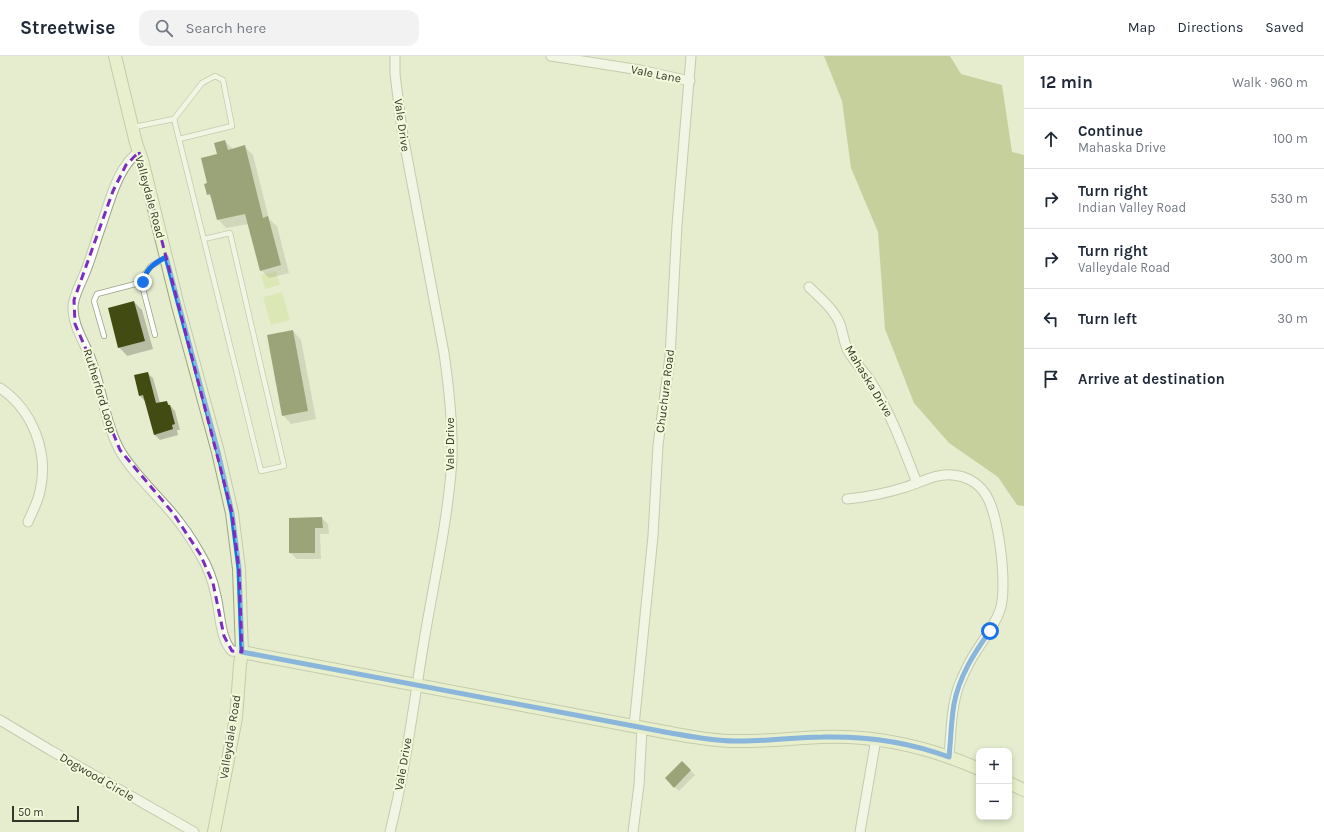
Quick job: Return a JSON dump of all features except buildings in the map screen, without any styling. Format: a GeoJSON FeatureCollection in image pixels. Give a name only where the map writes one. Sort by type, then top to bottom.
{"type":"FeatureCollection","features":[{"type":"Feature","properties":{"kind":"main road","name":"Valleydale Road"},"geometry":{"type":"LineString","coordinates":[[115,56],[132,127],[218,452],[232,513],[239,569],[242,652],[236,718],[214,832]]}},
{"type":"Feature","properties":{"kind":"main road"},"geometry":{"type":"LineString","coordinates":[[242,652],[417,686],[721,741],[765,741],[852,736],[918,747],[976,768]]}},
{"type":"Feature","properties":{"kind":"main road"},"geometry":{"type":"LineString","coordinates":[[1011,784],[1024,790]]}},
{"type":"Feature","properties":{"kind":"street","name":"Vale Drive"},"geometry":{"type":"LineString","coordinates":[[390,832],[404,765],[446,517],[452,457],[449,388],[444,353],[402,130],[395,74],[395,56]]}},
{"type":"Feature","properties":{"kind":"street","name":"Vale Lane"},"geometry":{"type":"LineString","coordinates":[[551,56],[640,70],[690,81]]}},
{"type":"Feature","properties":{"kind":"street","name":"Chuchura Road"},"geometry":{"type":"LineString","coordinates":[[633,832],[639,785],[638,727],[653,536],[658,445],[670,357],[677,225],[691,56]]}},
{"type":"Feature","properties":{"kind":"street","name":"Rutherford Loop"},"geometry":{"type":"LineString","coordinates":[[139,152],[135,154],[126,165],[113,191],[85,274],[74,300],[73,310],[75,324],[92,363],[107,418],[120,450],[141,478],[173,514],[200,554],[213,583],[227,645],[232,651],[242,652]]}},
{"type":"Feature","properties":{"kind":"street","name":"Mahaska Drive"},"geometry":{"type":"LineString","coordinates":[[809,287],[834,314],[840,324],[847,349],[875,387],[894,425],[917,483]]}},
{"type":"Feature","properties":{"kind":"street"},"geometry":{"type":"LineString","coordinates":[[0,388],[18,405],[26,416],[33,427],[41,450],[43,464],[40,492],[28,522]]}},
{"type":"Feature","properties":{"kind":"street"},"geometry":{"type":"LineString","coordinates":[[847,499],[866,497],[943,475],[953,475],[965,478],[980,488],[990,501],[1000,554],[1003,589],[1000,610],[990,631],[968,665],[959,685],[954,704],[949,757]]}},
{"type":"Feature","properties":{"kind":"street","name":"Dogwood Circle"},"geometry":{"type":"LineString","coordinates":[[0,720],[194,832]]}},
{"type":"Feature","properties":{"kind":"street"},"geometry":{"type":"LineString","coordinates":[[860,832],[876,739]]}},
{"type":"Feature","properties":{"kind":"lane"},"geometry":{"type":"LineString","coordinates":[[132,127],[174,119],[202,83],[215,76],[223,80],[232,126],[179,139]]}},
{"type":"Feature","properties":{"kind":"lane"},"geometry":{"type":"LineString","coordinates":[[174,119],[261,471],[284,466],[230,233],[204,239]]}},
{"type":"Feature","properties":{"kind":"lane"},"geometry":{"type":"LineString","coordinates":[[155,335],[142,286],[144,274],[151,266],[166,257]]}},
{"type":"Feature","properties":{"kind":"lane"},"geometry":{"type":"LineString","coordinates":[[104,336],[94,301],[97,294],[143,282]]}},
{"type":"Feature","properties":{"kind":"highlighted area"},"geometry":{"type":"Polygon","coordinates":[[[139,152],[232,513],[239,569],[242,652],[232,651],[224,636],[213,583],[200,554],[173,513],[120,450],[107,418],[92,363],[75,324],[74,300],[113,191],[126,165],[139,152]]]}},
{"type":"Feature","properties":{"kind":"shaded area"},"geometry":{"type":"Polygon","coordinates":[[[824,56],[950,56],[961,74],[1002,85],[1012,152],[1024,155],[1024,506],[1017,505],[998,477],[949,443],[914,403],[885,329],[878,232],[851,168],[842,101],[824,56]]]}},
{"type":"Feature","properties":{"kind":"shaded area"},"geometry":{"type":"Polygon","coordinates":[[[276,271],[280,285],[265,289],[261,275],[276,271]]]}},
{"type":"Feature","properties":{"kind":"shaded area"},"geometry":{"type":"Polygon","coordinates":[[[282,292],[290,320],[271,325],[263,297],[282,292]]]}},
{"type":"Feature","properties":{"kind":"route"},"geometry":{"type":"LineString","coordinates":[[143,282],[144,274],[151,266],[166,257],[218,452],[232,513],[239,569],[242,652],[533,708],[721,741],[765,741],[852,736],[901,743],[937,752],[949,757],[954,704],[959,685],[976,651],[990,631]]}}]}
